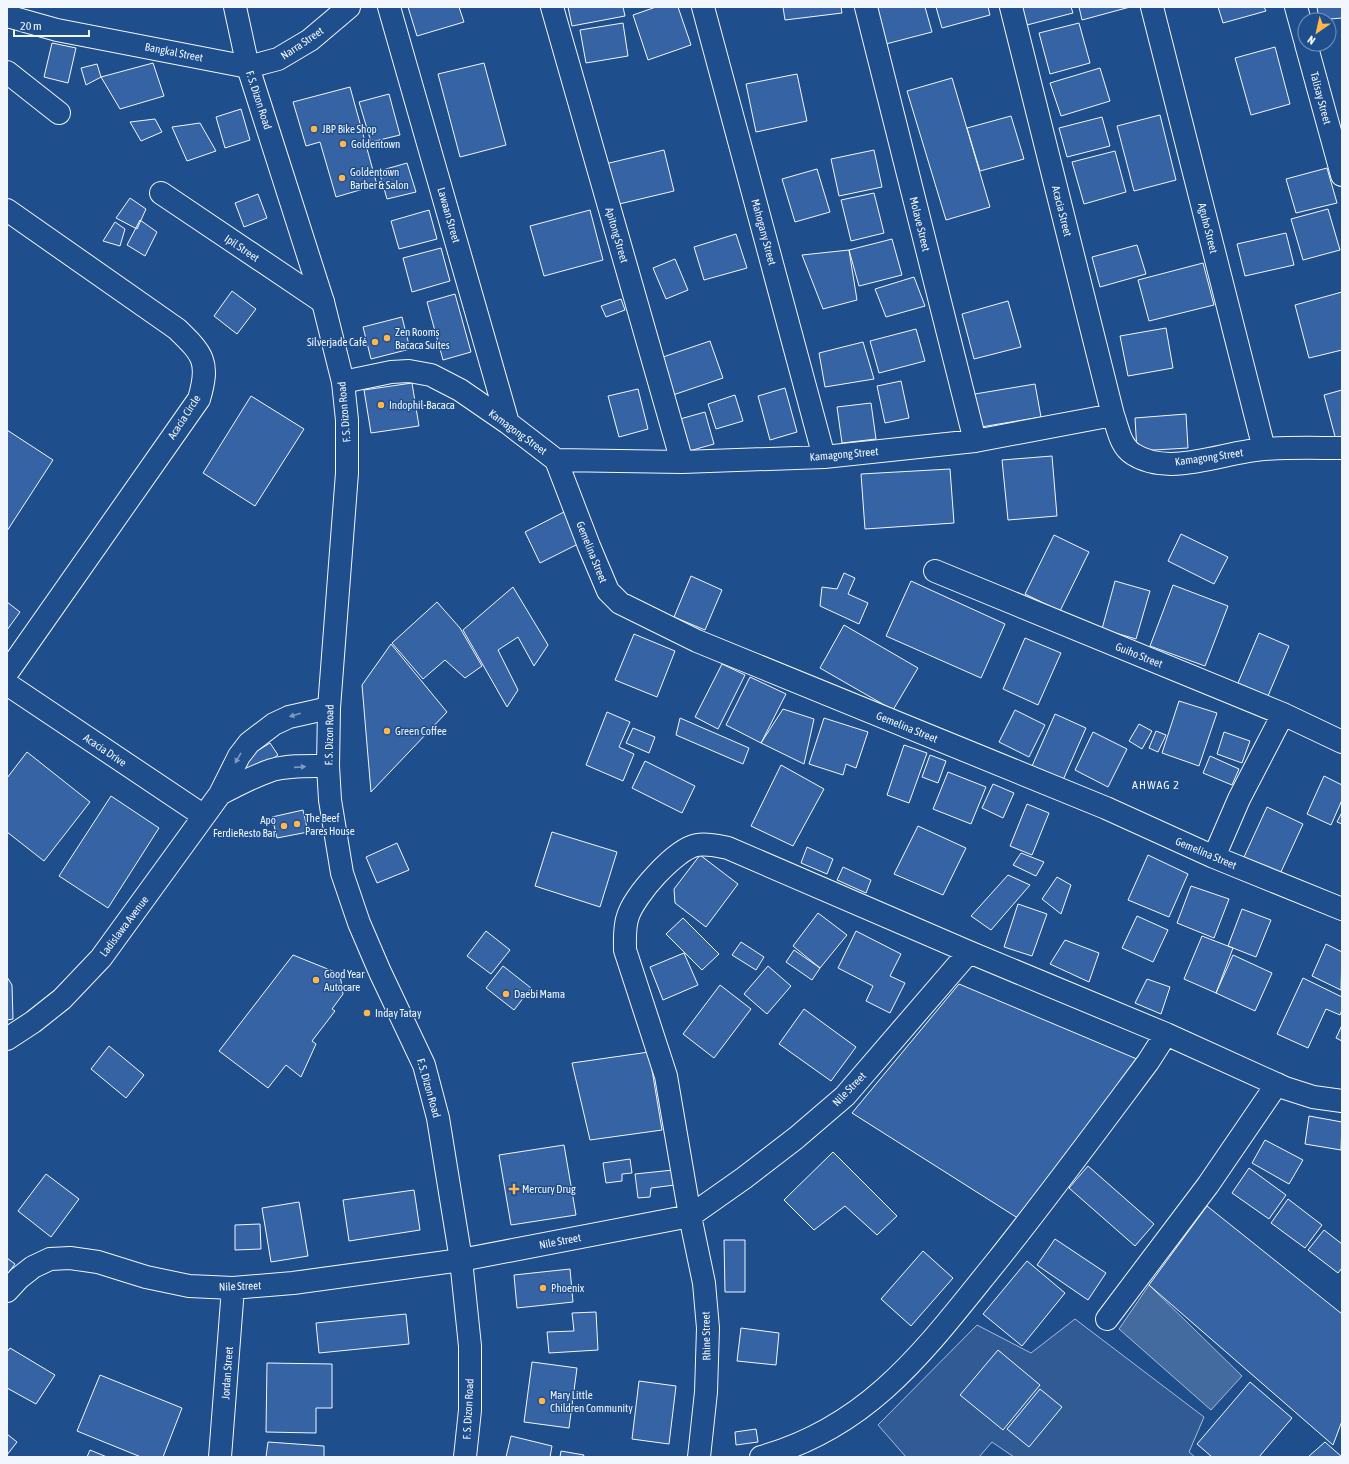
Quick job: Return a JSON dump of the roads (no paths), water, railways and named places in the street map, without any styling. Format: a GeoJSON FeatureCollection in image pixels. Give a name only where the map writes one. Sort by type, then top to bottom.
{"type":"FeatureCollection","features":[{"type":"Feature","properties":{"kind":"street","name":"F. S. Dizon Road"},"geometry":{"type":"LineString","coordinates":[[235,7],[248,67],[323,302],[343,382],[347,420],[348,474],[329,708],[328,766],[333,822],[342,873],[359,923],[380,972],[424,1065],[438,1118],[461,1260],[470,1346],[470,1410],[465,1457]]}},
{"type":"Feature","properties":{"kind":"street","name":"Narra Street"},"geometry":{"type":"LineString","coordinates":[[248,67],[278,60],[310,40],[349,7]]}},
{"type":"Feature","properties":{"kind":"street","name":"Lawaan Street"},"geometry":{"type":"LineString","coordinates":[[389,7],[508,423]]}},
{"type":"Feature","properties":{"kind":"street","name":"Apitong Street"},"geometry":{"type":"LineString","coordinates":[[552,7],[682,462]]}},
{"type":"Feature","properties":{"kind":"street","name":"Mahogany Street"},"geometry":{"type":"LineString","coordinates":[[704,7],[824,458]]}},
{"type":"Feature","properties":{"kind":"street","name":"Molave Street"},"geometry":{"type":"LineString","coordinates":[[866,7],[974,441]]}},
{"type":"Feature","properties":{"kind":"street","name":"Acacia Street"},"geometry":{"type":"LineString","coordinates":[[1011,7],[1113,415]]}},
{"type":"Feature","properties":{"kind":"street","name":"Aguho Street"},"geometry":{"type":"LineString","coordinates":[[1152,7],[1264,449]]}},
{"type":"Feature","properties":{"kind":"street","name":"Bangkal Street"},"geometry":{"type":"LineString","coordinates":[[7,16],[57,30],[248,67]]}},
{"type":"Feature","properties":{"kind":"street","name":"Talisay Street"},"geometry":{"type":"LineString","coordinates":[[1308,52],[1342,175]]}},
{"type":"Feature","properties":{"kind":"street"},"geometry":{"type":"LineString","coordinates":[[7,72],[59,113]]}},
{"type":"Feature","properties":{"kind":"street","name":"Ipil Street"},"geometry":{"type":"LineString","coordinates":[[161,193],[323,302]]}},
{"type":"Feature","properties":{"kind":"street","name":"Acacia Circle"},"geometry":{"type":"LineString","coordinates":[[7,210],[177,329],[191,343],[202,359],[205,379],[199,399],[7,673]]}},
{"type":"Feature","properties":{"kind":"street","name":"Kamagong Street"},"geometry":{"type":"LineString","coordinates":[[343,382],[391,372],[409,371],[431,375],[460,390],[508,423],[556,460],[682,462],[824,458],[974,441],[1113,415],[1123,445],[1132,454],[1144,460],[1179,463],[1264,449],[1342,448]]}},
{"type":"Feature","properties":{"kind":"street","name":"Gemelina Street"},"geometry":{"type":"LineString","coordinates":[[556,460],[608,591],[620,603],[697,641],[1106,808],[1214,857],[1342,909]]}},
{"type":"Feature","properties":{"kind":"street","name":"Guiho Street"},"geometry":{"type":"LineString","coordinates":[[935,571],[1283,714],[1342,742]]}},
{"type":"Feature","properties":{"kind":"street","name":"Acacia Drive"},"geometry":{"type":"LineString","coordinates":[[7,684],[204,816]]}},
{"type":"Feature","properties":{"kind":"street","name":"Ladislawa Avenue"},"geometry":{"type":"LineString","coordinates":[[7,1040],[62,1000],[101,958],[220,794],[239,756],[249,743],[274,724],[289,717],[329,708]]}},
{"type":"Feature","properties":{"kind":"street"},"geometry":{"type":"LineString","coordinates":[[1214,857],[1238,798],[1283,714]]}},
{"type":"Feature","properties":{"kind":"street","name":"Ladislawa Avenue"},"geometry":{"type":"LineString","coordinates":[[220,794],[247,780],[272,770],[300,766],[328,766]]}},
{"type":"Feature","properties":{"kind":"street","name":"Rhine Street"},"geometry":{"type":"LineString","coordinates":[[699,1457],[706,1392],[708,1328],[704,1283],[690,1216],[666,1076],[625,950],[624,932],[628,916],[660,870],[678,853],[696,845],[708,844],[728,848],[969,952],[1166,1034],[1277,1084],[1314,1097],[1342,1101]]}},
{"type":"Feature","properties":{"kind":"street","name":"Nile Street"},"geometry":{"type":"LineString","coordinates":[[7,1291],[19,1278],[33,1267],[50,1260],[70,1258],[98,1262],[146,1277],[189,1286],[233,1288],[293,1282],[461,1260],[690,1216],[750,1174],[796,1138],[845,1096],[969,952]]}},
{"type":"Feature","properties":{"kind":"street"},"geometry":{"type":"LineString","coordinates":[[761,1457],[782,1451],[827,1431],[864,1406],[901,1375],[937,1335],[1026,1224],[1148,1062],[1166,1034]]}},
{"type":"Feature","properties":{"kind":"street"},"geometry":{"type":"LineString","coordinates":[[1107,1319],[1208,1185],[1277,1084]]}},
{"type":"Feature","properties":{"kind":"street","name":"Jordan Street"},"geometry":{"type":"LineString","coordinates":[[220,1457],[233,1288]]}},
{"type":"Feature","properties":{"kind":"place","name":"JBP Bike Shop"},"geometry":{"type":"Point","coordinates":[314,129]}},
{"type":"Feature","properties":{"kind":"place","name":"Goldentown"},"geometry":{"type":"Point","coordinates":[343,144]}},
{"type":"Feature","properties":{"kind":"place","name":"Goldentown Barber & Salon"},"geometry":{"type":"Point","coordinates":[342,178]}},
{"type":"Feature","properties":{"kind":"place","name":"Zen Rooms Bacaca Suites"},"geometry":{"type":"Point","coordinates":[387,338]}},
{"type":"Feature","properties":{"kind":"place","name":"Silverjade Café"},"geometry":{"type":"Point","coordinates":[375,342]}},
{"type":"Feature","properties":{"kind":"place","name":"Indophil-Bacaca"},"geometry":{"type":"Point","coordinates":[381,405]}},
{"type":"Feature","properties":{"kind":"place","name":"Green Coffee"},"geometry":{"type":"Point","coordinates":[387,731]}},
{"type":"Feature","properties":{"kind":"place","name":"The Beef Pares House"},"geometry":{"type":"Point","coordinates":[297,824]}},
{"type":"Feature","properties":{"kind":"place","name":"Apo FerdieResto Bar"},"geometry":{"type":"Point","coordinates":[284,826]}},
{"type":"Feature","properties":{"kind":"place","name":"Good Year Autocare"},"geometry":{"type":"Point","coordinates":[316,980]}},
{"type":"Feature","properties":{"kind":"place","name":"Daebi Mama"},"geometry":{"type":"Point","coordinates":[506,994]}},
{"type":"Feature","properties":{"kind":"place","name":"Inday Tatay"},"geometry":{"type":"Point","coordinates":[367,1013]}},
{"type":"Feature","properties":{"kind":"place","name":"Mercury Drug"},"geometry":{"type":"Point","coordinates":[514,1189]}},
{"type":"Feature","properties":{"kind":"place","name":"Phoenix"},"geometry":{"type":"Point","coordinates":[543,1288]}},
{"type":"Feature","properties":{"kind":"place","name":"Mary Little Children Community"},"geometry":{"type":"Point","coordinates":[542,1401]}},
{"type":"Feature","properties":{"kind":"district","name":"AHWAG 2"},"geometry":{"type":"Point","coordinates":[1156,785]}}]}
